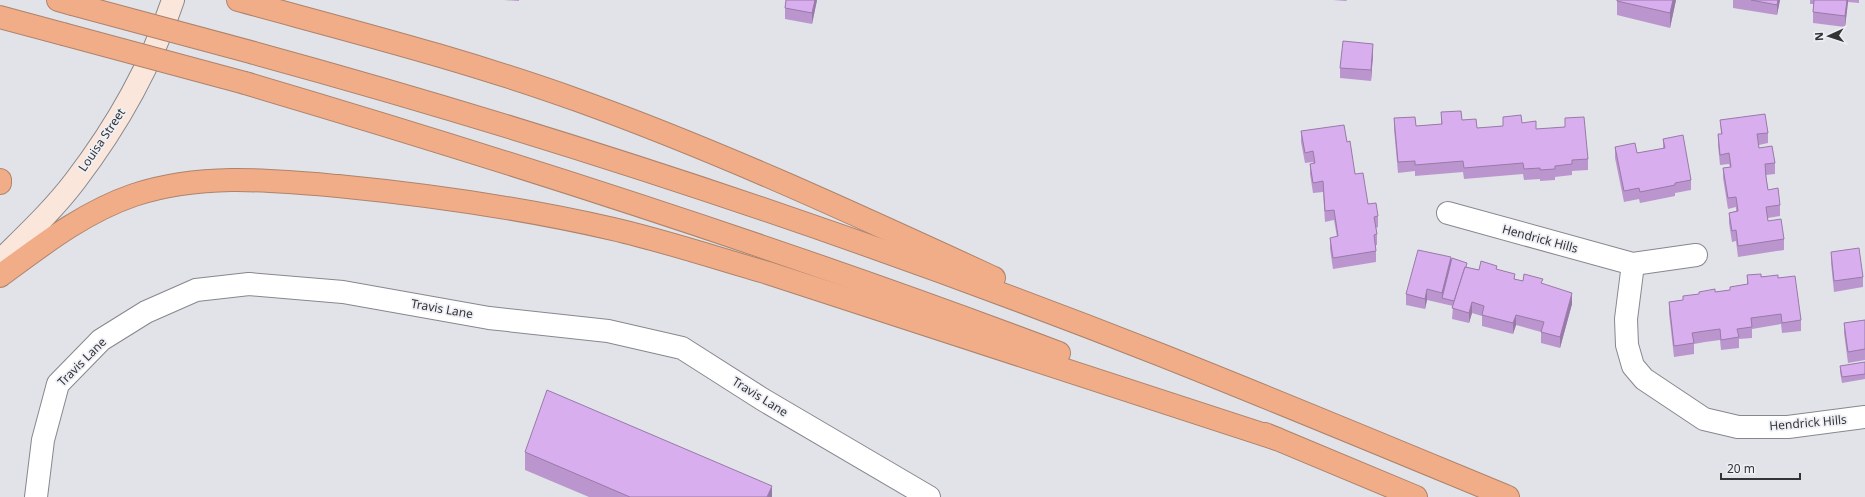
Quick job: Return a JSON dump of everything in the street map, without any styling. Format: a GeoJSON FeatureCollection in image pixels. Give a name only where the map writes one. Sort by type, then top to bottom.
{"type":"FeatureCollection","features":[{"type":"Feature","properties":{"kind":"highway"},"geometry":{"type":"LineString","coordinates":[[238,0],[505,76],[575,99],[642,124],[834,205],[1159,354]]}},
{"type":"Feature","properties":{"kind":"highway"},"geometry":{"type":"LineString","coordinates":[[65,2],[436,104],[624,163],[891,254],[1159,354],[1508,497]]}},
{"type":"Feature","properties":{"kind":"highway"},"geometry":{"type":"LineString","coordinates":[[0,17],[245,83],[426,136],[726,234],[971,320],[1148,387],[1416,497]]}},
{"type":"Feature","properties":{"kind":"highway"},"geometry":{"type":"LineString","coordinates":[[0,276],[69,227],[101,209],[135,195],[173,186],[212,180],[251,179],[383,190],[536,213],[614,229],[768,273],[1277,439]]}},
{"type":"Feature","properties":{"kind":"street","name":"Louisa Street"},"geometry":{"type":"LineString","coordinates":[[0,261],[74,182],[106,137],[138,85],[162,33],[173,0]]}},
{"type":"Feature","properties":{"kind":"street","name":"Hendrick Hills"},"geometry":{"type":"LineString","coordinates":[[1448,213],[1633,264],[1696,255]]}},
{"type":"Feature","properties":{"kind":"street","name":"Hendrick Hills"},"geometry":{"type":"LineString","coordinates":[[1633,264],[1626,319],[1627,345],[1633,366],[1644,379],[1704,419],[1738,427],[1788,427],[1865,417]]}},
{"type":"Feature","properties":{"kind":"street","name":"Travis Lane"},"geometry":{"type":"LineString","coordinates":[[36,497],[43,440],[58,384],[100,340],[146,312],[196,290],[249,284],[343,292],[489,318],[608,331],[682,348],[768,403],[929,497]]}},
{"type":"Feature","properties":{"kind":"building"},"geometry":{"type":"Polygon","coordinates":[[[786,0],[815,0],[812,13],[785,8],[786,0]]]}},
{"type":"Feature","properties":{"kind":"building"},"geometry":{"type":"Polygon","coordinates":[[[1617,0],[1673,0],[1670,13],[1617,0]]]}},
{"type":"Feature","properties":{"kind":"building"},"geometry":{"type":"Polygon","coordinates":[[[1751,0],[1778,0],[1777,5],[1751,0]]]}},
{"type":"Feature","properties":{"kind":"building"},"geometry":{"type":"Polygon","coordinates":[[[1814,0],[1847,0],[1845,16],[1813,12],[1814,0]]]}},
{"type":"Feature","properties":{"kind":"building"},"geometry":{"type":"Polygon","coordinates":[[[1343,41],[1373,44],[1371,70],[1340,68],[1343,41]]]}},
{"type":"Feature","properties":{"kind":"building"},"geometry":{"type":"Polygon","coordinates":[[[1461,111],[1462,120],[1476,119],[1477,128],[1503,126],[1503,117],[1521,115],[1522,123],[1536,121],[1536,129],[1565,127],[1565,118],[1584,117],[1588,159],[1572,160],[1572,164],[1555,166],[1555,169],[1540,170],[1540,168],[1524,169],[1523,163],[1464,168],[1463,161],[1415,165],[1415,161],[1398,162],[1394,118],[1415,117],[1416,126],[1442,124],[1441,112],[1461,111]]]}},
{"type":"Feature","properties":{"kind":"building"},"geometry":{"type":"Polygon","coordinates":[[[1765,114],[1768,133],[1757,134],[1759,148],[1772,146],[1775,163],[1765,164],[1766,177],[1768,190],[1778,188],[1780,205],[1766,207],[1768,221],[1781,219],[1784,239],[1738,246],[1736,230],[1732,231],[1729,213],[1738,211],[1736,197],[1728,198],[1723,168],[1731,167],[1729,153],[1720,155],[1718,134],[1722,134],[1720,120],[1765,114]]]}},
{"type":"Feature","properties":{"kind":"building"},"geometry":{"type":"Polygon","coordinates":[[[1344,125],[1347,142],[1350,141],[1355,174],[1363,173],[1368,204],[1376,203],[1378,216],[1374,217],[1377,234],[1374,235],[1376,251],[1333,258],[1330,238],[1338,236],[1334,210],[1325,211],[1323,181],[1313,183],[1310,164],[1315,163],[1313,151],[1305,153],[1301,131],[1344,125]]]}},
{"type":"Feature","properties":{"kind":"building"},"geometry":{"type":"Polygon","coordinates":[[[1683,135],[1691,180],[1675,183],[1675,185],[1640,192],[1639,188],[1624,191],[1615,147],[1635,143],[1637,153],[1665,148],[1663,139],[1683,135]]]}},
{"type":"Feature","properties":{"kind":"building"},"geometry":{"type":"Polygon","coordinates":[[[1859,248],[1863,277],[1834,281],[1831,252],[1859,248]]]}},
{"type":"Feature","properties":{"kind":"building"},"geometry":{"type":"Polygon","coordinates":[[[1418,250],[1451,257],[1442,293],[1427,289],[1425,299],[1406,294],[1418,250]]]}},
{"type":"Feature","properties":{"kind":"building"},"geometry":{"type":"Polygon","coordinates":[[[1452,258],[1467,263],[1454,301],[1442,298],[1452,258]]]}},
{"type":"Feature","properties":{"kind":"building"},"geometry":{"type":"Polygon","coordinates":[[[1481,261],[1497,266],[1496,269],[1515,274],[1514,279],[1523,281],[1524,274],[1543,279],[1541,283],[1572,293],[1560,337],[1541,332],[1544,322],[1516,315],[1513,323],[1482,315],[1484,306],[1472,302],[1469,313],[1452,308],[1465,267],[1479,270],[1481,261]]]}},
{"type":"Feature","properties":{"kind":"building"},"geometry":{"type":"Polygon","coordinates":[[[1761,274],[1761,277],[1778,275],[1778,278],[1795,276],[1801,320],[1782,323],[1781,314],[1751,318],[1752,327],[1737,329],[1739,337],[1721,340],[1720,329],[1705,331],[1692,333],[1694,343],[1674,346],[1669,302],[1683,300],[1683,296],[1699,294],[1699,292],[1715,289],[1715,292],[1730,290],[1730,287],[1748,284],[1747,275],[1761,274]]]}},
{"type":"Feature","properties":{"kind":"building"},"geometry":{"type":"Polygon","coordinates":[[[1865,320],[1865,349],[1848,352],[1844,323],[1865,320]]]}},
{"type":"Feature","properties":{"kind":"building"},"geometry":{"type":"Polygon","coordinates":[[[1865,362],[1865,374],[1842,377],[1840,366],[1865,362]]]}},
{"type":"Feature","properties":{"kind":"building"},"geometry":{"type":"Polygon","coordinates":[[[547,390],[772,486],[767,497],[630,497],[525,452],[547,390]]]}}]}
